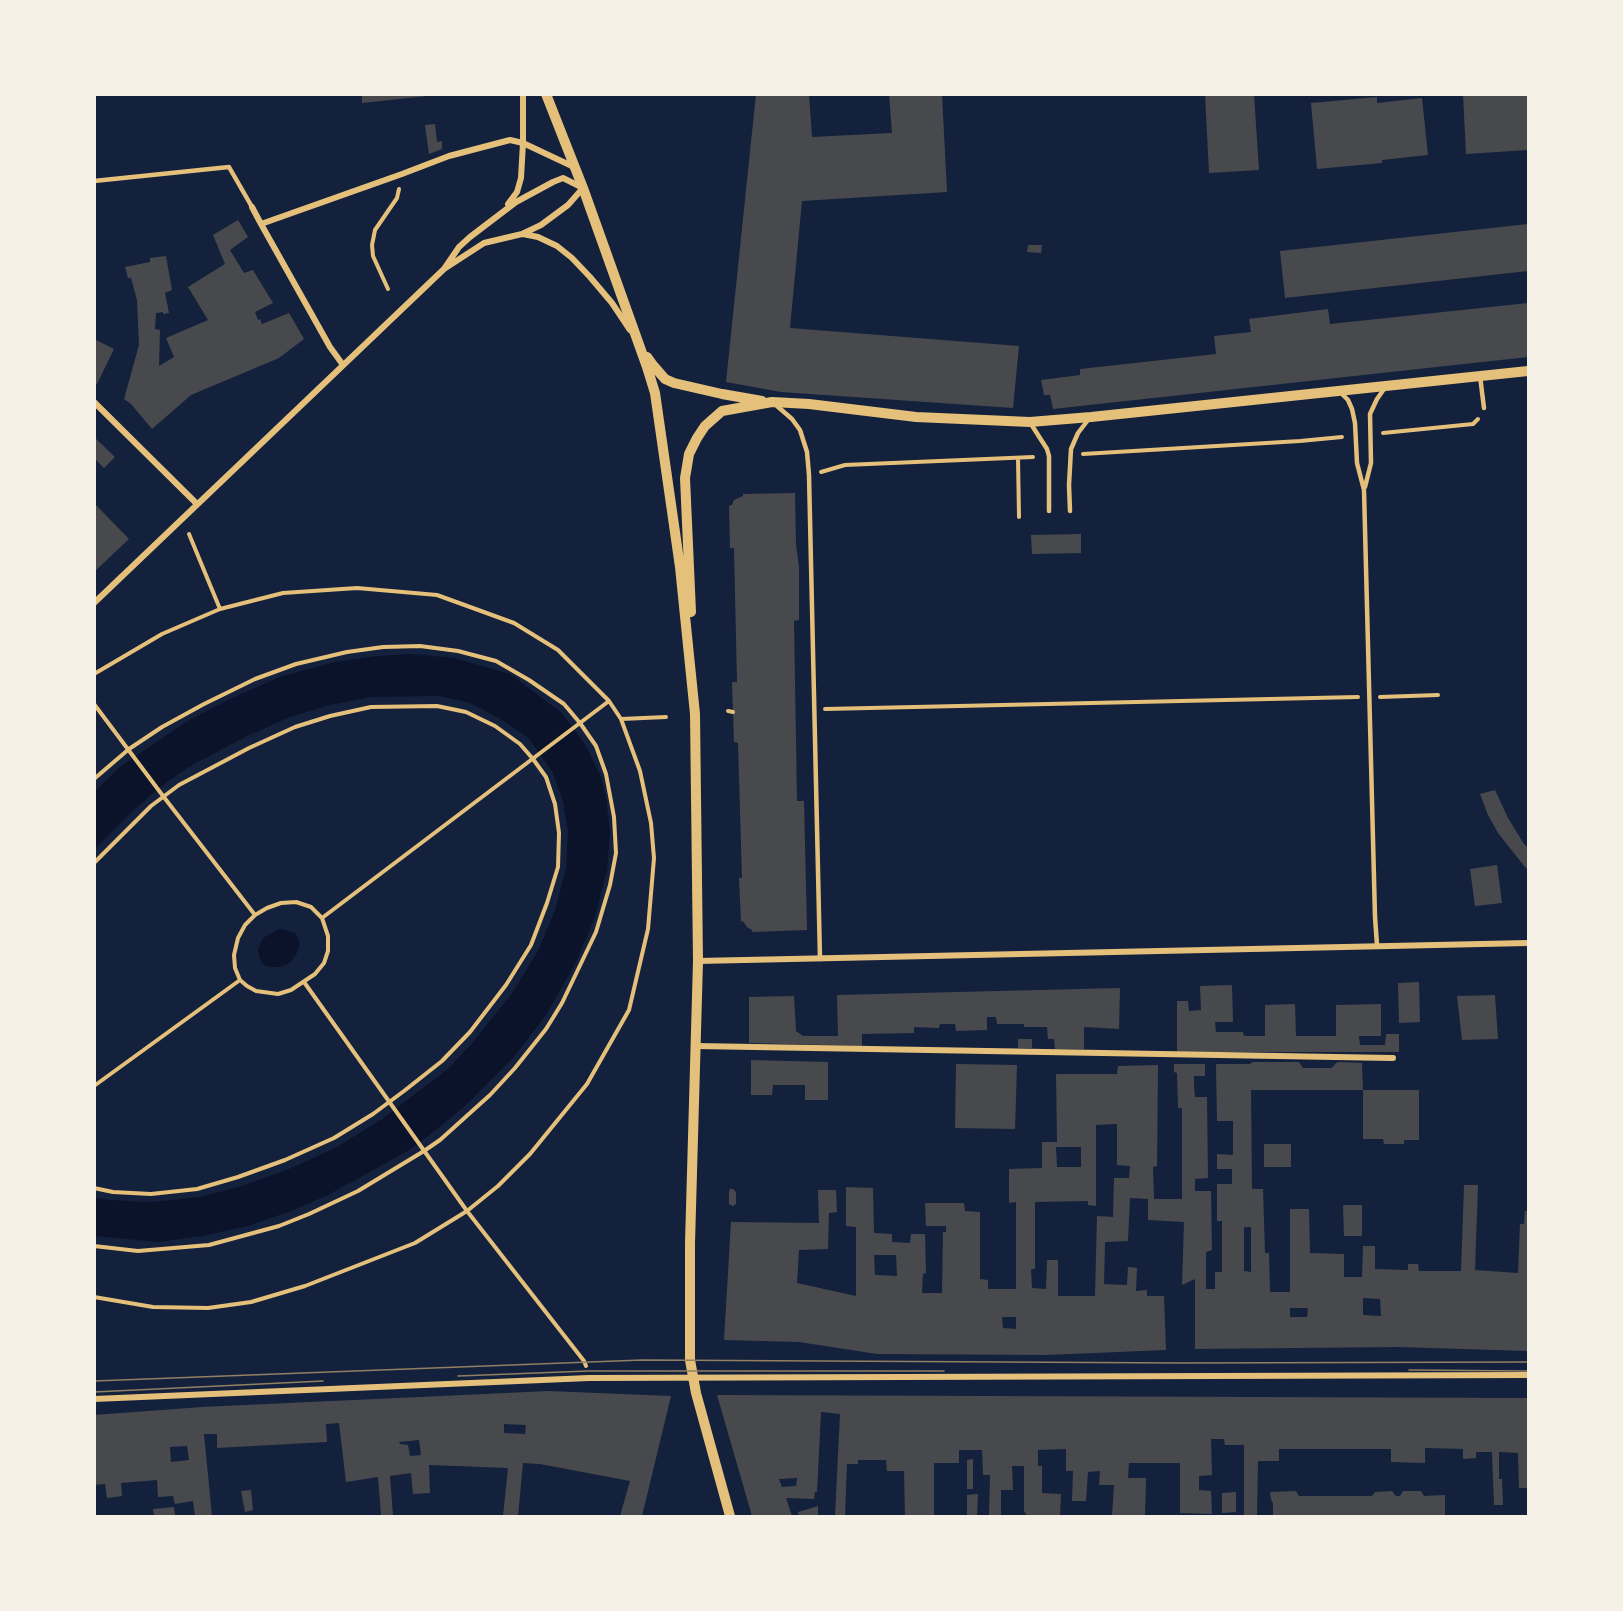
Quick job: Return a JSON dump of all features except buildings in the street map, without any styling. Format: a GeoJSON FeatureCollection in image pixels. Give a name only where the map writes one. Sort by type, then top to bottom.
{"type":"FeatureCollection","features":[{"type":"Feature","properties":{"kind":"street"},"geometry":{"type":"LineString","coordinates":[[499,214],[512,199],[519,185],[524,143],[523,94]]}},
{"type":"Feature","properties":{"kind":"street"},"geometry":{"type":"LineString","coordinates":[[546,94],[583,189],[655,393],[680,567],[695,714]]}},
{"type":"Feature","properties":{"kind":"street"},"geometry":{"type":"LineString","coordinates":[[261,224],[449,156],[510,140],[524,143],[574,167]]}},
{"type":"Feature","properties":{"kind":"street"},"geometry":{"type":"LineString","coordinates":[[444,269],[459,247],[523,197],[563,178],[583,189]]}},
{"type":"Feature","properties":{"kind":"street"},"geometry":{"type":"LineString","coordinates":[[94,603],[444,269],[484,243],[522,234],[541,225],[568,205],[583,189]]}},
{"type":"Feature","properties":{"kind":"street"},"geometry":{"type":"LineString","coordinates":[[252,207],[330,347],[343,365]]}},
{"type":"Feature","properties":{"kind":"street"},"geometry":{"type":"LineString","coordinates":[[522,234],[538,237],[557,246],[572,258],[612,303],[652,364],[665,379],[722,394],[772,402],[809,404],[916,417],[1030,422],[1528,371]]}},
{"type":"Feature","properties":{"kind":"street"},"geometry":{"type":"LineString","coordinates":[[94,402],[198,504]]}},
{"type":"Feature","properties":{"kind":"street"},"geometry":{"type":"LineString","coordinates":[[730,1516],[693,1379],[690,1360],[689,1299],[698,961],[695,714],[686,478],[689,454],[705,426],[722,411],[772,402]]}},
{"type":"Feature","properties":{"kind":"street"},"geometry":{"type":"LineString","coordinates":[[698,961],[1528,943]]}},
{"type":"Feature","properties":{"kind":"street"},"geometry":{"type":"LineString","coordinates":[[696,1046],[1393,1058]]}},
{"type":"Feature","properties":{"kind":"street"},"geometry":{"type":"LineString","coordinates":[[94,1399],[589,1378],[1528,1375]]}},
{"type":"Feature","properties":{"kind":"lane"},"geometry":{"type":"LineString","coordinates":[[94,181],[229,167],[252,207]]}},
{"type":"Feature","properties":{"kind":"lane"},"geometry":{"type":"LineString","coordinates":[[1480,376],[1484,408]]}},
{"type":"Feature","properties":{"kind":"lane"},"geometry":{"type":"LineString","coordinates":[[1364,490],[1371,464],[1370,414],[1385,387]]}},
{"type":"Feature","properties":{"kind":"lane"},"geometry":{"type":"LineString","coordinates":[[1339,391],[1348,400],[1352,409],[1357,463],[1364,490],[1377,945]]}},
{"type":"Feature","properties":{"kind":"lane"},"geometry":{"type":"LineString","coordinates":[[772,402],[783,410],[800,430],[807,452],[809,475],[820,959]]}},
{"type":"Feature","properties":{"kind":"lane"},"geometry":{"type":"LineString","coordinates":[[1070,511],[1071,449],[1078,433],[1091,417]]}},
{"type":"Feature","properties":{"kind":"lane"},"geometry":{"type":"LineString","coordinates":[[1030,422],[1047,448],[1049,456],[1049,511]]}},
{"type":"Feature","properties":{"kind":"path"},"geometry":{"type":"LineString","coordinates":[[387,289],[373,256],[372,245],[375,230],[397,198],[402,174]]}},
{"type":"Feature","properties":{"kind":"path"},"geometry":{"type":"LineString","coordinates":[[1377,434],[1473,424]]}},
{"type":"Feature","properties":{"kind":"path"},"geometry":{"type":"LineString","coordinates":[[1083,454],[1349,436]]}},
{"type":"Feature","properties":{"kind":"path"},"geometry":{"type":"LineString","coordinates":[[809,475],[845,465],[1033,457]]}},
{"type":"Feature","properties":{"kind":"path"},"geometry":{"type":"LineString","coordinates":[[1018,458],[1019,517]]}},
{"type":"Feature","properties":{"kind":"path"},"geometry":{"type":"LineString","coordinates":[[189,534],[220,609]]}},
{"type":"Feature","properties":{"kind":"path"},"geometry":{"type":"LineString","coordinates":[[94,674],[162,634],[220,609],[283,593],[357,588],[437,596],[514,624],[558,650],[609,701],[621,719],[640,771],[651,823],[654,858],[648,929],[629,1010],[586,1084],[530,1154],[498,1186],[467,1211],[415,1243],[305,1286],[251,1302],[208,1308],[153,1307],[94,1297]]}},
{"type":"Feature","properties":{"kind":"path"},"geometry":{"type":"LineString","coordinates":[[94,779],[129,749],[196,708],[255,679],[296,664],[347,652],[383,647],[420,646],[458,651],[496,661],[529,680],[564,704],[580,723],[596,746],[606,774],[614,817],[616,853],[610,885],[596,932],[562,1004],[546,1029],[515,1068],[490,1095],[440,1140],[358,1191],[279,1226],[209,1245],[138,1251],[94,1246]]}},
{"type":"Feature","properties":{"kind":"path"},"geometry":{"type":"LineString","coordinates":[[814,710],[1438,695]]}},
{"type":"Feature","properties":{"kind":"path"},"geometry":{"type":"LineString","coordinates":[[322,918],[609,701]]}},
{"type":"Feature","properties":{"kind":"path"},"geometry":{"type":"LineString","coordinates":[[94,704],[255,915]]}},
{"type":"Feature","properties":{"kind":"path"},"geometry":{"type":"LineString","coordinates":[[94,863],[163,796],[212,766],[295,727],[371,706],[437,706],[466,712],[495,726],[520,744],[546,777],[555,804],[560,833],[558,867],[548,903],[531,945],[506,985],[470,1032],[442,1061],[389,1102],[334,1138],[285,1160],[197,1189],[151,1194],[112,1192],[94,1188]]}},
{"type":"Feature","properties":{"kind":"path"},"geometry":{"type":"LineString","coordinates":[[621,719],[666,717]]}},
{"type":"Feature","properties":{"kind":"path"},"geometry":{"type":"LineString","coordinates":[[296,902],[311,907],[322,918],[328,936],[324,963],[315,974],[291,990],[278,994],[256,992],[240,980],[235,968],[234,955],[238,938],[245,925],[255,915],[280,903],[296,902]]}},
{"type":"Feature","properties":{"kind":"path"},"geometry":{"type":"LineString","coordinates":[[94,1086],[240,980]]}},
{"type":"Feature","properties":{"kind":"path"},"geometry":{"type":"LineString","coordinates":[[304,982],[467,1211],[584,1361],[589,1378]]}},
{"type":"Feature","properties":{"kind":"water"},"geometry":{"type":"Polygon","coordinates":[[[411,654],[454,658],[510,674],[562,713],[586,746],[601,777],[610,832],[607,871],[594,920],[575,964],[546,1015],[513,1058],[467,1104],[406,1152],[328,1195],[248,1226],[203,1236],[157,1242],[95,1236],[95,1198],[150,1202],[199,1197],[242,1186],[289,1169],[337,1147],[382,1119],[448,1069],[474,1041],[513,992],[539,949],[556,907],[566,868],[568,833],[563,801],[552,771],[528,738],[499,718],[470,703],[439,696],[371,697],[330,705],[290,717],[243,738],[187,768],[136,808],[95,849],[95,791],[121,766],[186,722],[279,677],[335,662],[411,654]]]}},
{"type":"Feature","properties":{"kind":"water"},"geometry":{"type":"Polygon","coordinates":[[[279,929],[296,934],[299,947],[290,963],[281,967],[269,967],[260,960],[258,949],[263,938],[279,929]]]}},
{"type":"Feature","properties":{"kind":"tram line"},"geometry":{"type":"LineString","coordinates":[[94,1381],[642,1360],[1528,1362]]}},
{"type":"Feature","properties":{"kind":"tram line"},"geometry":{"type":"LineString","coordinates":[[1409,1370],[1528,1371]]}},
{"type":"Feature","properties":{"kind":"tram line"},"geometry":{"type":"LineString","coordinates":[[458,1376],[588,1371],[944,1371]]}},
{"type":"Feature","properties":{"kind":"tram line"},"geometry":{"type":"LineString","coordinates":[[94,1392],[323,1381]]}}]}
